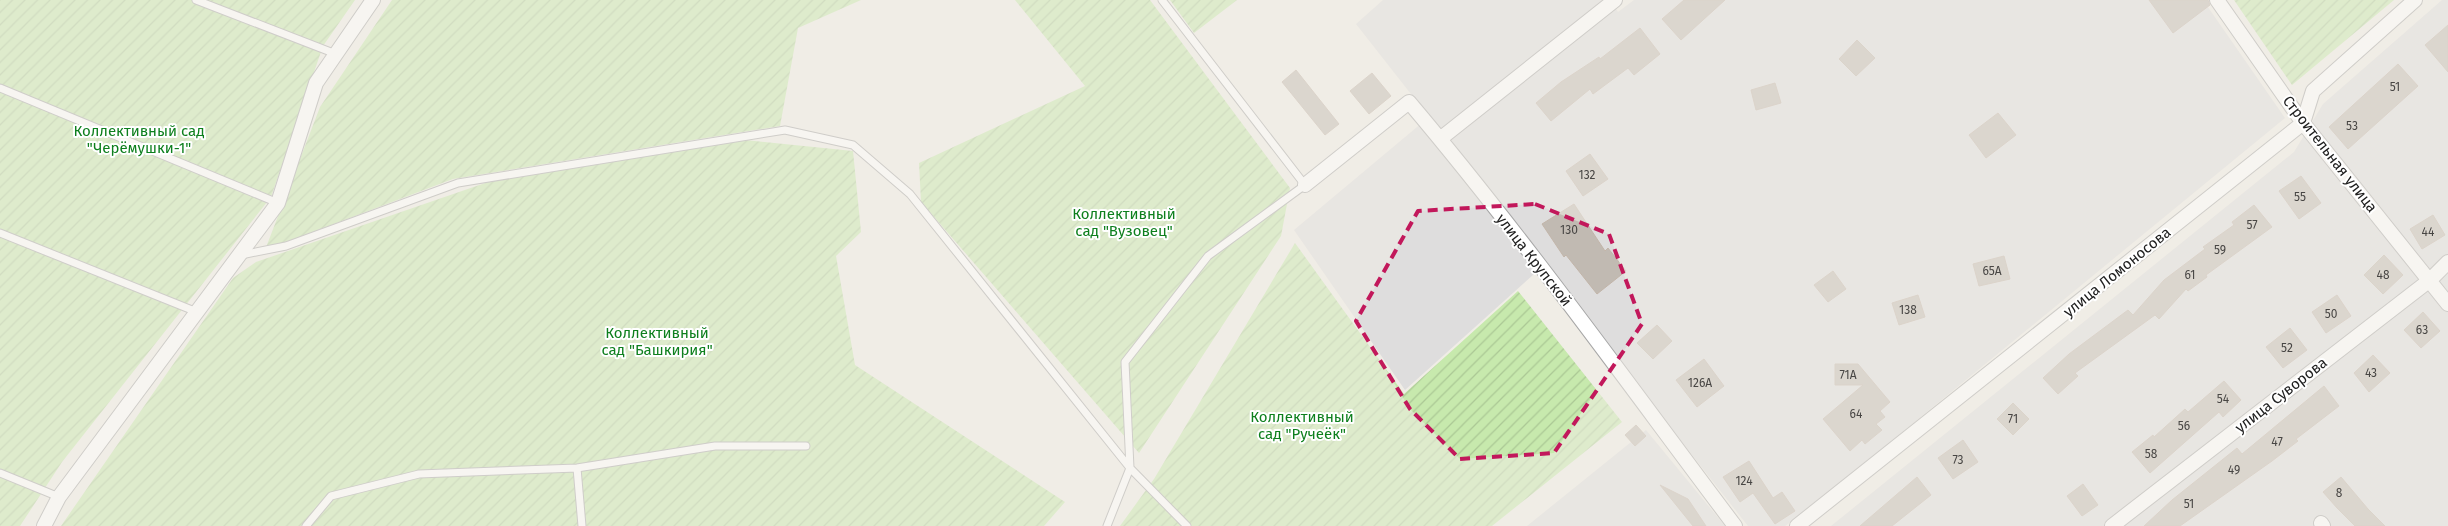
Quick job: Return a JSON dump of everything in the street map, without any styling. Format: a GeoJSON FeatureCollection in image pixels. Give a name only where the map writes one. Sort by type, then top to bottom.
{"type":"FeatureCollection","features":[{"type":"Feature","properties":{"kind":"street"},"geometry":{"type":"LineString","coordinates":[[44,526],[59,497],[278,203],[316,82],[373,0]]}},
{"type":"Feature","properties":{"kind":"street"},"geometry":{"type":"LineString","coordinates":[[1440,139],[1615,0]]}},
{"type":"Feature","properties":{"kind":"street","name":"Строительная улица"},"geometry":{"type":"LineString","coordinates":[[2217,0],[2303,123],[2448,304]]}},
{"type":"Feature","properties":{"kind":"street"},"geometry":{"type":"LineString","coordinates":[[2303,123],[2313,91],[2415,0]]}},
{"type":"Feature","properties":{"kind":"street","name":"улица Крупской"},"geometry":{"type":"LineString","coordinates":[[1305,185],[1409,102],[1440,139],[1736,526]]}},
{"type":"Feature","properties":{"kind":"street","name":"улица Ломоносова"},"geometry":{"type":"LineString","coordinates":[[1797,526],[2303,123]]}},
{"type":"Feature","properties":{"kind":"street","name":"улица Суворова"},"geometry":{"type":"LineString","coordinates":[[2112,526],[2430,280],[2448,262]]}},
{"type":"Feature","properties":{"kind":"lane"},"geometry":{"type":"LineString","coordinates":[[196,0],[336,54]]}},
{"type":"Feature","properties":{"kind":"lane"},"geometry":{"type":"LineString","coordinates":[[1108,526],[1130,468],[1126,362],[1208,256],[1305,185],[1162,0]]}},
{"type":"Feature","properties":{"kind":"lane"},"geometry":{"type":"LineString","coordinates":[[0,88],[278,203]]}},
{"type":"Feature","properties":{"kind":"lane"},"geometry":{"type":"LineString","coordinates":[[238,256],[286,246],[458,183],[785,130],[853,145],[910,194],[1130,468],[1187,526]]}},
{"type":"Feature","properties":{"kind":"lane"},"geometry":{"type":"LineString","coordinates":[[0,233],[197,312]]}},
{"type":"Feature","properties":{"kind":"lane"},"geometry":{"type":"LineString","coordinates":[[306,526],[331,496],[420,474],[577,468],[714,446],[806,446]]}},
{"type":"Feature","properties":{"kind":"lane"},"geometry":{"type":"LineString","coordinates":[[577,468],[582,526]]}},
{"type":"Feature","properties":{"kind":"lane"},"geometry":{"type":"LineString","coordinates":[[0,473],[59,497]]}},
{"type":"Feature","properties":{"kind":"highlighted area"},"geometry":{"type":"Polygon","coordinates":[[[1535,204],[1609,234],[1642,324],[1554,453],[1460,459],[1410,409],[1356,321],[1418,211],[1535,204]]]}},
{"type":"Feature","properties":{"kind":"shaded area"},"geometry":{"type":"Polygon","coordinates":[[[1383,0],[1610,0],[1618,12],[1634,0],[2203,0],[2285,118],[1805,512],[1785,526],[1748,526],[1543,266],[1405,390],[1294,230],[1429,117],[1356,24],[1383,0]]]}},
{"type":"Feature","properties":{"kind":"shaded area"},"geometry":{"type":"Polygon","coordinates":[[[2442,0],[2448,0],[2448,526],[1831,526],[2294,152],[2323,104],[2442,0]]]}},
{"type":"Feature","properties":{"kind":"shaded area"},"geometry":{"type":"Polygon","coordinates":[[[1646,430],[1725,526],[1527,526],[1646,430]]]}},
{"type":"Feature","properties":{"kind":"green space","name":"Коллективный сад \"Черёмушки-1\""},"geometry":{"type":"Polygon","coordinates":[[[0,0],[355,0],[323,46],[271,197],[62,462],[20,526],[0,526],[0,0]]]}},
{"type":"Feature","properties":{"kind":"green space"},"geometry":{"type":"Polygon","coordinates":[[[392,0],[861,0],[798,28],[780,126],[453,179],[265,250],[320,107],[392,0]]]}},
{"type":"Feature","properties":{"kind":"green space","name":"Коллективный сад \"Вузовец\""},"geometry":{"type":"Polygon","coordinates":[[[1015,0],[1150,0],[1290,188],[1281,236],[1139,453],[921,202],[919,163],[1085,86],[1015,0]]]}},
{"type":"Feature","properties":{"kind":"green space"},"geometry":{"type":"Polygon","coordinates":[[[1170,0],[1237,0],[1194,33],[1170,0]]]}},
{"type":"Feature","properties":{"kind":"green space"},"geometry":{"type":"Polygon","coordinates":[[[2234,0],[2394,0],[2292,85],[2234,0]]]}},
{"type":"Feature","properties":{"kind":"green space","name":"Коллективный сад \"Башкирия\""},"geometry":{"type":"Polygon","coordinates":[[[745,140],[853,151],[861,232],[836,256],[855,365],[1065,502],[1044,526],[61,526],[233,278],[256,262],[491,181],[745,140]]]}},
{"type":"Feature","properties":{"kind":"green space","name":"Коллективный сад \"Ручеёк\""},"geometry":{"type":"Polygon","coordinates":[[[1295,243],[1404,394],[1518,291],[1622,422],[1492,526],[1120,526],[1154,479],[1295,243]]]}},
{"type":"Feature","properties":{"kind":"building"},"geometry":{"type":"Polygon","coordinates":[[[1684,0],[1725,0],[1681,40],[1662,19],[1684,0]]]}},
{"type":"Feature","properties":{"kind":"building"},"geometry":{"type":"Polygon","coordinates":[[[2149,0],[2208,0],[2210,5],[2173,33],[2149,0]]]}},
{"type":"Feature","properties":{"kind":"building"},"geometry":{"type":"Polygon","coordinates":[[[2448,25],[2448,72],[2425,45],[2448,25]]]}},
{"type":"Feature","properties":{"kind":"building"},"geometry":{"type":"Polygon","coordinates":[[[1640,28],[1660,54],[1634,75],[1628,68],[1593,94],[1590,89],[1551,121],[1536,103],[1561,82],[1599,57],[1600,59],[1640,28]]]}},
{"type":"Feature","properties":{"kind":"building"},"geometry":{"type":"Polygon","coordinates":[[[1857,40],[1875,58],[1856,76],[1839,59],[1857,40]]]}},
{"type":"Feature","properties":{"kind":"building"},"geometry":{"type":"Polygon","coordinates":[[[2398,64],[2418,86],[2348,149],[2329,127],[2398,64]]]}},
{"type":"Feature","properties":{"kind":"building"},"geometry":{"type":"Polygon","coordinates":[[[1296,70],[1339,124],[1325,135],[1282,82],[1296,70]]]}},
{"type":"Feature","properties":{"kind":"building"},"geometry":{"type":"Polygon","coordinates":[[[1372,73],[1391,96],[1369,114],[1350,91],[1372,73]]]}},
{"type":"Feature","properties":{"kind":"building"},"geometry":{"type":"Polygon","coordinates":[[[1775,83],[1781,103],[1756,110],[1751,90],[1775,83]]]}},
{"type":"Feature","properties":{"kind":"building"},"geometry":{"type":"Polygon","coordinates":[[[1998,113],[2016,135],[1986,158],[1969,135],[1998,113]]]}},
{"type":"Feature","properties":{"kind":"building"},"geometry":{"type":"Polygon","coordinates":[[[1590,154],[1608,179],[1583,196],[1566,171],[1590,154]]]}},
{"type":"Feature","properties":{"kind":"building"},"geometry":{"type":"Polygon","coordinates":[[[2301,176],[2321,203],[2299,219],[2279,191],[2301,176]]]}},
{"type":"Feature","properties":{"kind":"building"},"geometry":{"type":"Polygon","coordinates":[[[1574,204],[1605,251],[1608,248],[1626,271],[1597,294],[1566,255],[1564,257],[1542,224],[1574,204]]]}},
{"type":"Feature","properties":{"kind":"building"},"geometry":{"type":"Polygon","coordinates":[[[2254,205],[2272,227],[2206,275],[2207,277],[2188,291],[2186,289],[2159,319],[2155,315],[2075,373],[2078,376],[2058,394],[2043,378],[2069,354],[2128,310],[2133,315],[2164,280],[2205,249],[2203,247],[2234,225],[2232,222],[2254,205]]]}},
{"type":"Feature","properties":{"kind":"building"},"geometry":{"type":"Polygon","coordinates":[[[2433,215],[2445,235],[2422,249],[2410,229],[2433,215]]]}},
{"type":"Feature","properties":{"kind":"building"},"geometry":{"type":"Polygon","coordinates":[[[2384,255],[2403,275],[2383,294],[2364,275],[2384,255]]]}},
{"type":"Feature","properties":{"kind":"building"},"geometry":{"type":"Polygon","coordinates":[[[2004,256],[2010,279],[1979,286],[1973,264],[2004,256]]]}},
{"type":"Feature","properties":{"kind":"building"},"geometry":{"type":"Polygon","coordinates":[[[1833,271],[1846,289],[1828,302],[1814,285],[1833,271]]]}},
{"type":"Feature","properties":{"kind":"building"},"geometry":{"type":"Polygon","coordinates":[[[1918,295],[1925,317],[1899,325],[1892,303],[1918,295]]]}},
{"type":"Feature","properties":{"kind":"building"},"geometry":{"type":"Polygon","coordinates":[[[2337,295],[2351,316],[2326,333],[2312,312],[2337,295]]]}},
{"type":"Feature","properties":{"kind":"building"},"geometry":{"type":"Polygon","coordinates":[[[2423,312],[2440,331],[2421,348],[2404,330],[2423,312]]]}},
{"type":"Feature","properties":{"kind":"building"},"geometry":{"type":"Polygon","coordinates":[[[1657,325],[1672,341],[1653,359],[1637,343],[1657,325]]]}},
{"type":"Feature","properties":{"kind":"building"},"geometry":{"type":"Polygon","coordinates":[[[2290,328],[2307,350],[2283,368],[2266,347],[2290,328]]]}},
{"type":"Feature","properties":{"kind":"building"},"geometry":{"type":"Polygon","coordinates":[[[2373,355],[2390,373],[2369,392],[2354,373],[2373,355]]]}},
{"type":"Feature","properties":{"kind":"building"},"geometry":{"type":"Polygon","coordinates":[[[1704,359],[1724,386],[1697,407],[1676,380],[1704,359]]]}},
{"type":"Feature","properties":{"kind":"building"},"geometry":{"type":"Polygon","coordinates":[[[1835,364],[1858,364],[1890,402],[1880,411],[1885,417],[1876,424],[1882,430],[1865,444],[1862,440],[1850,451],[1823,419],[1863,385],[1835,385],[1835,364]]]}},
{"type":"Feature","properties":{"kind":"building"},"geometry":{"type":"Polygon","coordinates":[[[2224,381],[2241,400],[2223,417],[2219,412],[2150,473],[2132,452],[2153,435],[2154,437],[2185,409],[2188,412],[2224,381]]]}},
{"type":"Feature","properties":{"kind":"building"},"geometry":{"type":"Polygon","coordinates":[[[2324,386],[2339,406],[2296,439],[2298,441],[2180,526],[2144,526],[2172,500],[2237,448],[2242,454],[2324,386]]]}},
{"type":"Feature","properties":{"kind":"building"},"geometry":{"type":"Polygon","coordinates":[[[2013,403],[2029,419],[2013,435],[1997,419],[2013,403]]]}},
{"type":"Feature","properties":{"kind":"building"},"geometry":{"type":"Polygon","coordinates":[[[1636,425],[1646,436],[1635,446],[1625,435],[1636,425]]]}},
{"type":"Feature","properties":{"kind":"building"},"geometry":{"type":"Polygon","coordinates":[[[1963,440],[1978,462],[1953,479],[1938,458],[1963,440]]]}},
{"type":"Feature","properties":{"kind":"building"},"geometry":{"type":"Polygon","coordinates":[[[1749,461],[1773,498],[1782,492],[1795,511],[1775,524],[1753,493],[1740,502],[1723,477],[1749,461]]]}},
{"type":"Feature","properties":{"kind":"building"},"geometry":{"type":"Polygon","coordinates":[[[1917,477],[1931,495],[1892,526],[1860,526],[1917,477]]]}},
{"type":"Feature","properties":{"kind":"building"},"geometry":{"type":"Polygon","coordinates":[[[2341,477],[2385,526],[2355,526],[2337,508],[2323,492],[2341,477]]]}},
{"type":"Feature","properties":{"kind":"building"},"geometry":{"type":"Polygon","coordinates":[[[2083,484],[2098,505],[2082,516],[2067,496],[2083,484]]]}},
{"type":"Feature","properties":{"kind":"building"},"geometry":{"type":"Polygon","coordinates":[[[1660,485],[1688,499],[1706,526],[1693,526],[1660,485]]]}}]}
